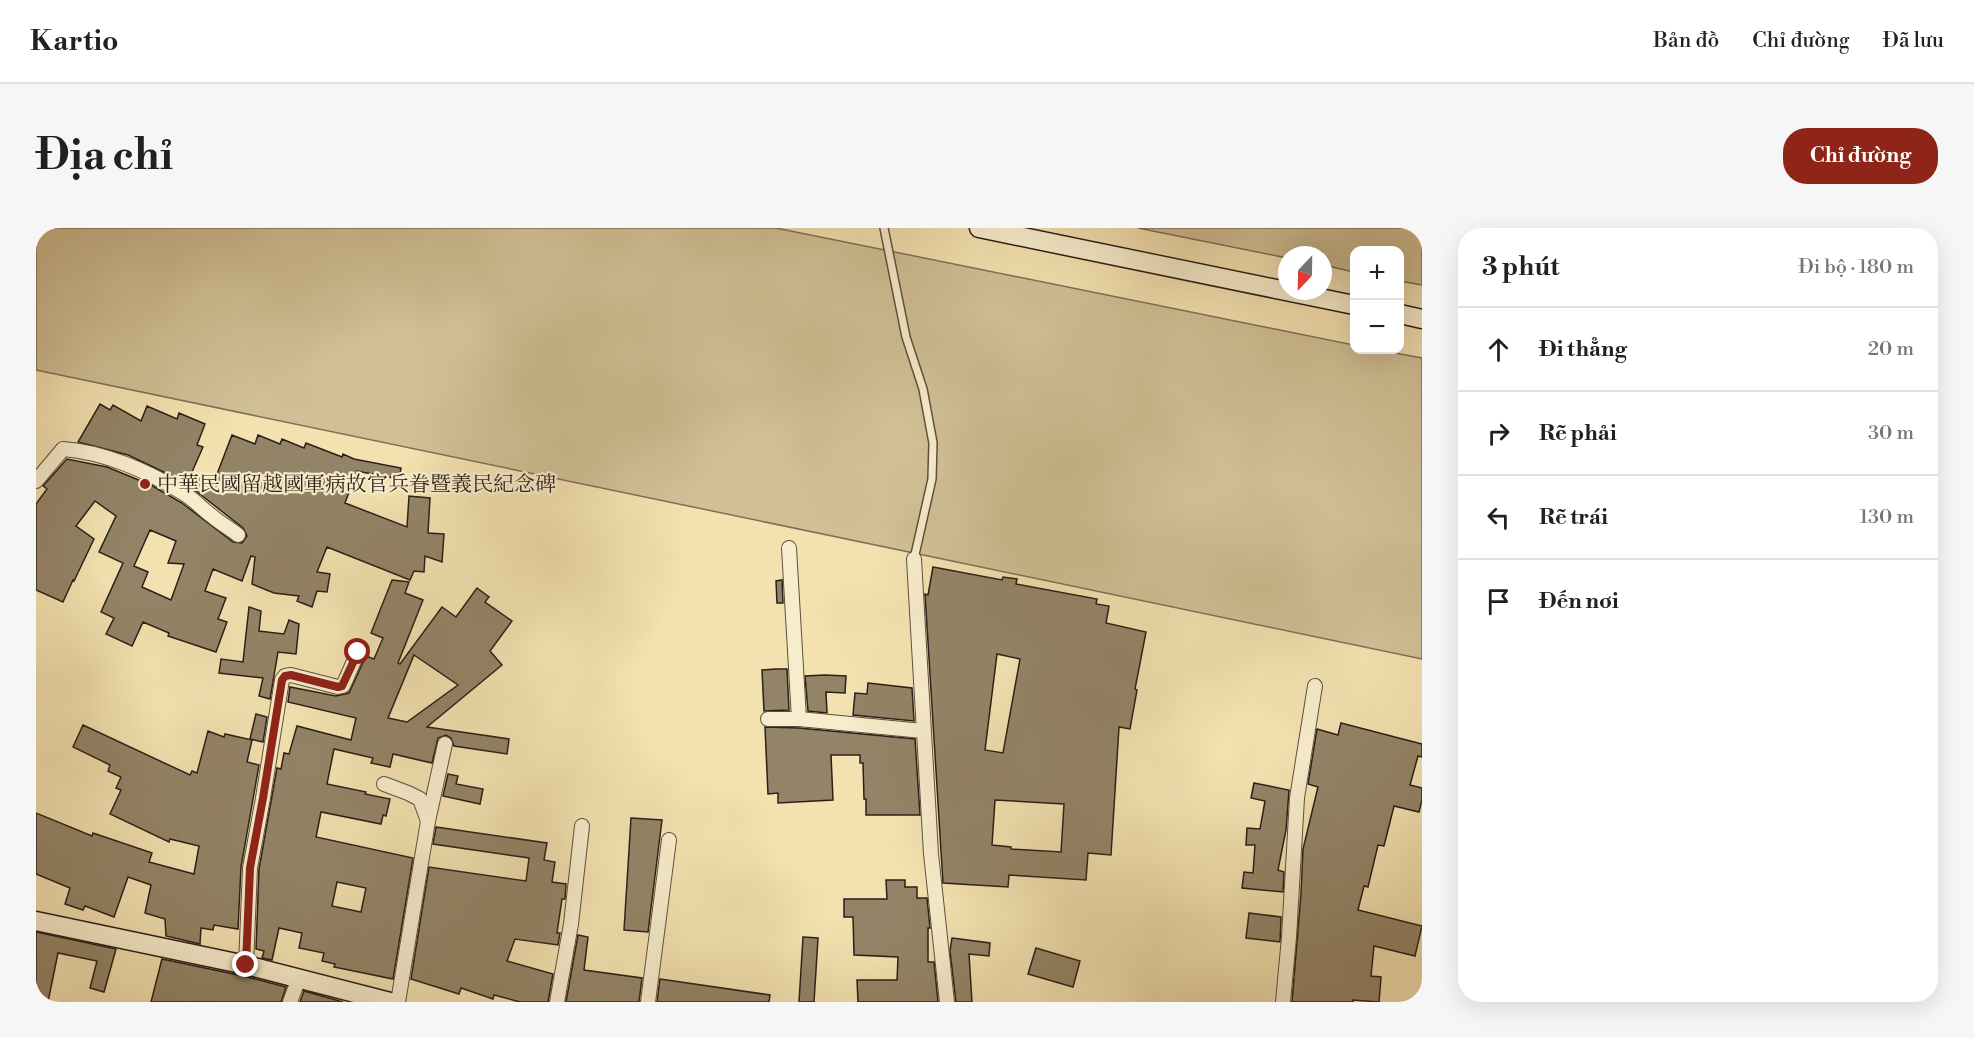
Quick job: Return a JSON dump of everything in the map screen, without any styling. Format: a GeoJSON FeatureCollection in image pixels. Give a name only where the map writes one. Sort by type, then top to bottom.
{"type":"FeatureCollection","features":[{"type":"Feature","properties":{"kind":"street"},"geometry":{"type":"LineString","coordinates":[[980,228],[1350,304]]}},
{"type":"Feature","properties":{"kind":"street"},"geometry":{"type":"LineString","coordinates":[[1404,315],[1422,319]]}},
{"type":"Feature","properties":{"kind":"street"},"geometry":{"type":"LineString","coordinates":[[36,481],[63,449],[107,458],[144,472],[185,494],[238,535]]}},
{"type":"Feature","properties":{"kind":"street"},"geometry":{"type":"LineString","coordinates":[[789,548],[799,719]]}},
{"type":"Feature","properties":{"kind":"street"},"geometry":{"type":"LineString","coordinates":[[914,558],[931,854],[947,1002]]}},
{"type":"Feature","properties":{"kind":"street"},"geometry":{"type":"LineString","coordinates":[[246,965],[250,868],[282,680],[285,676],[291,675],[338,687],[342,686],[358,652]]}},
{"type":"Feature","properties":{"kind":"street"},"geometry":{"type":"LineString","coordinates":[[1283,1002],[1297,798],[1314,686]]}},
{"type":"Feature","properties":{"kind":"street"},"geometry":{"type":"LineString","coordinates":[[768,719],[799,719],[923,731]]}},
{"type":"Feature","properties":{"kind":"street"},"geometry":{"type":"LineString","coordinates":[[398,1002],[428,822],[445,744]]}},
{"type":"Feature","properties":{"kind":"street"},"geometry":{"type":"LineString","coordinates":[[384,784],[420,800],[428,822]]}},
{"type":"Feature","properties":{"kind":"street"},"geometry":{"type":"LineString","coordinates":[[557,1002],[571,924],[582,826]]}},
{"type":"Feature","properties":{"kind":"street"},"geometry":{"type":"LineString","coordinates":[[648,1002],[669,840]]}},
{"type":"Feature","properties":{"kind":"street"},"geometry":{"type":"LineString","coordinates":[[36,921],[246,965],[390,1002]]}},
{"type":"Feature","properties":{"kind":"street"},"geometry":{"type":"LineString","coordinates":[[290,1002],[299,978]]}},
{"type":"Feature","properties":{"kind":"lane"},"geometry":{"type":"LineString","coordinates":[[884,228],[906,337],[924,389],[933,443],[932,479],[914,558]]}},
{"type":"Feature","properties":{"kind":"shaded area"},"geometry":{"type":"Polygon","coordinates":[[[36,228],[776,228],[1350,344],[1350,354],[1400,354],[1422,358],[1422,659],[36,370],[36,228]]]}},
{"type":"Feature","properties":{"kind":"shaded area"},"geometry":{"type":"Polygon","coordinates":[[[1138,228],[1422,228],[1422,285],[1404,282],[1404,246],[1350,246],[1350,271],[1332,267],[1332,246],[1278,246],[1278,256],[1138,228]]]}},
{"type":"Feature","properties":{"kind":"building"},"geometry":{"type":"Polygon","coordinates":[[[100,404],[110,410],[113,405],[141,421],[147,406],[177,419],[179,413],[205,424],[197,445],[203,447],[192,472],[214,482],[232,435],[255,444],[258,435],[280,444],[282,439],[304,448],[306,443],[342,457],[343,454],[354,459],[401,468],[399,479],[357,471],[345,503],[407,527],[409,496],[430,498],[428,533],[444,534],[442,562],[425,556],[424,572],[414,571],[410,580],[327,547],[317,572],[330,574],[327,592],[317,591],[312,607],[297,601],[299,596],[274,593],[252,584],[255,557],[251,556],[242,581],[213,569],[205,591],[226,598],[218,619],[227,622],[216,652],[168,636],[169,633],[143,622],[132,646],[106,634],[114,618],[101,612],[123,563],[99,552],[116,516],[95,501],[76,526],[94,539],[63,602],[36,590],[36,504],[47,489],[43,486],[67,459],[107,467],[151,485],[182,503],[233,542],[242,543],[247,536],[243,528],[196,491],[174,477],[128,455],[78,442],[100,404]],[[150,530],[134,566],[148,572],[142,587],[171,600],[184,564],[168,563],[176,541],[150,530]]]}},
{"type":"Feature","properties":{"kind":"building"},"geometry":{"type":"Polygon","coordinates":[[[933,567],[1002,580],[1003,577],[1017,579],[1016,584],[1097,599],[1096,604],[1109,606],[1106,623],[1146,632],[1130,729],[1119,727],[1111,855],[1088,853],[1086,880],[1009,875],[1008,887],[943,883],[925,594],[928,595],[933,567]],[[997,654],[985,750],[1003,753],[1020,659],[997,654]],[[995,800],[992,845],[1011,847],[1011,849],[1061,852],[1064,804],[995,800]]]}},
{"type":"Feature","properties":{"kind":"building"},"geometry":{"type":"Polygon","coordinates":[[[392,580],[409,582],[405,593],[423,600],[398,663],[400,664],[442,607],[456,617],[477,588],[489,597],[485,602],[512,621],[490,651],[502,665],[427,727],[509,739],[507,754],[454,746],[451,738],[446,735],[438,738],[432,763],[393,754],[390,767],[371,763],[373,758],[334,749],[327,784],[390,799],[386,816],[383,815],[381,824],[321,812],[316,837],[413,858],[393,979],[334,967],[335,964],[322,961],[324,953],[299,948],[302,933],[279,928],[272,960],[262,958],[264,951],[256,949],[259,869],[277,768],[281,769],[284,753],[289,754],[297,726],[351,740],[356,718],[288,702],[290,687],[336,696],[349,693],[366,656],[374,659],[383,638],[371,633],[392,580]],[[414,655],[388,718],[407,722],[458,685],[414,655]],[[337,882],[332,906],[361,912],[366,888],[337,882]]]}},
{"type":"Feature","properties":{"kind":"building"},"geometry":{"type":"Polygon","coordinates":[[[782,580],[783,603],[777,603],[776,581],[782,580]]]}},
{"type":"Feature","properties":{"kind":"building"},"geometry":{"type":"Polygon","coordinates":[[[249,607],[261,611],[259,631],[284,634],[289,620],[299,624],[296,654],[278,652],[270,699],[259,696],[263,678],[219,673],[221,659],[243,662],[249,607]]]}},
{"type":"Feature","properties":{"kind":"building"},"geometry":{"type":"Polygon","coordinates":[[[787,669],[789,710],[764,711],[762,670],[787,669]]]}},
{"type":"Feature","properties":{"kind":"building"},"geometry":{"type":"Polygon","coordinates":[[[805,676],[846,676],[845,693],[826,692],[827,713],[808,711],[805,676]]]}},
{"type":"Feature","properties":{"kind":"building"},"geometry":{"type":"Polygon","coordinates":[[[868,683],[912,688],[914,721],[853,715],[855,693],[867,694],[868,683]]]}},
{"type":"Feature","properties":{"kind":"building"},"geometry":{"type":"Polygon","coordinates":[[[256,714],[267,717],[263,742],[250,739],[256,714]]]}},
{"type":"Feature","properties":{"kind":"building"},"geometry":{"type":"Polygon","coordinates":[[[1341,723],[1422,744],[1422,757],[1418,756],[1410,785],[1422,788],[1419,812],[1394,806],[1384,846],[1378,845],[1368,887],[1364,886],[1358,910],[1422,926],[1415,956],[1374,946],[1371,976],[1381,977],[1379,1002],[1353,1000],[1353,1002],[1292,1002],[1303,849],[1318,787],[1308,784],[1317,729],[1338,735],[1341,723]]]}},
{"type":"Feature","properties":{"kind":"building"},"geometry":{"type":"Polygon","coordinates":[[[83,725],[190,775],[192,771],[197,773],[208,731],[224,737],[225,734],[252,740],[247,762],[259,765],[241,867],[238,929],[214,925],[213,930],[201,928],[200,944],[166,936],[165,919],[145,913],[151,885],[128,877],[114,917],[85,906],[83,910],[65,904],[70,888],[36,874],[36,813],[92,836],[93,833],[152,853],[149,862],[194,874],[199,846],[170,839],[169,842],[110,814],[121,790],[116,788],[121,777],[108,771],[110,765],[73,747],[83,725]]]}},
{"type":"Feature","properties":{"kind":"building"},"geometry":{"type":"Polygon","coordinates":[[[765,727],[915,739],[920,815],[866,815],[863,763],[860,763],[860,755],[831,755],[833,800],[778,803],[778,793],[768,794],[765,727]]]}},
{"type":"Feature","properties":{"kind":"building"},"geometry":{"type":"Polygon","coordinates":[[[448,774],[458,776],[456,784],[483,789],[480,804],[443,796],[448,774]]]}},
{"type":"Feature","properties":{"kind":"building"},"geometry":{"type":"Polygon","coordinates":[[[1254,783],[1289,790],[1286,830],[1278,870],[1284,872],[1283,892],[1242,888],[1244,872],[1253,873],[1255,845],[1246,845],[1247,828],[1260,829],[1265,801],[1251,798],[1254,783]]]}},
{"type":"Feature","properties":{"kind":"building"},"geometry":{"type":"Polygon","coordinates":[[[631,818],[662,820],[648,932],[624,930],[631,818]]]}},
{"type":"Feature","properties":{"kind":"building"},"geometry":{"type":"Polygon","coordinates":[[[436,827],[547,843],[544,860],[555,862],[552,882],[566,884],[557,933],[560,933],[558,945],[515,939],[507,961],[553,974],[548,1002],[520,1002],[494,995],[493,999],[461,988],[459,994],[411,979],[429,867],[526,881],[529,858],[433,844],[436,827]]]}},
{"type":"Feature","properties":{"kind":"building"},"geometry":{"type":"Polygon","coordinates":[[[886,880],[905,880],[905,887],[917,887],[917,898],[927,898],[930,928],[928,928],[928,962],[934,962],[938,1002],[858,1002],[857,980],[897,980],[898,957],[854,955],[853,917],[844,917],[844,899],[887,899],[886,880]]]}},
{"type":"Feature","properties":{"kind":"building"},"geometry":{"type":"Polygon","coordinates":[[[1249,913],[1281,917],[1280,942],[1246,938],[1249,913]]]}},
{"type":"Feature","properties":{"kind":"building"},"geometry":{"type":"Polygon","coordinates":[[[36,932],[116,949],[104,992],[90,988],[97,961],[58,953],[48,1002],[36,1002],[36,932]]]}},
{"type":"Feature","properties":{"kind":"building"},"geometry":{"type":"Polygon","coordinates":[[[578,935],[588,937],[584,970],[642,978],[639,1002],[566,1002],[578,935]]]}},
{"type":"Feature","properties":{"kind":"building"},"geometry":{"type":"Polygon","coordinates":[[[803,937],[818,938],[814,1002],[799,1002],[803,937]]]}},
{"type":"Feature","properties":{"kind":"building"},"geometry":{"type":"Polygon","coordinates":[[[952,938],[990,943],[989,956],[969,954],[972,1002],[956,1002],[950,951],[952,938]]]}},
{"type":"Feature","properties":{"kind":"building"},"geometry":{"type":"Polygon","coordinates":[[[1036,948],[1080,961],[1073,987],[1028,974],[1036,948]]]}},
{"type":"Feature","properties":{"kind":"building"},"geometry":{"type":"Polygon","coordinates":[[[162,959],[286,987],[281,1002],[151,1002],[162,959]]]}},
{"type":"Feature","properties":{"kind":"building"},"geometry":{"type":"Polygon","coordinates":[[[660,979],[770,995],[769,1002],[657,1002],[660,979]]]}},
{"type":"Feature","properties":{"kind":"building"},"geometry":{"type":"Polygon","coordinates":[[[304,991],[343,1002],[300,1002],[304,991]]]}},
{"type":"Feature","properties":{"kind":"place","name":"中華民國留越國軍病故官兵眷暨義民紀念碑"},"geometry":{"type":"Point","coordinates":[145,484]}},
{"type":"Feature","properties":{"kind":"route"},"geometry":{"type":"LineString","coordinates":[[246,965],[250,868],[282,680],[285,676],[291,675],[338,687],[342,686],[358,652]]}}]}
